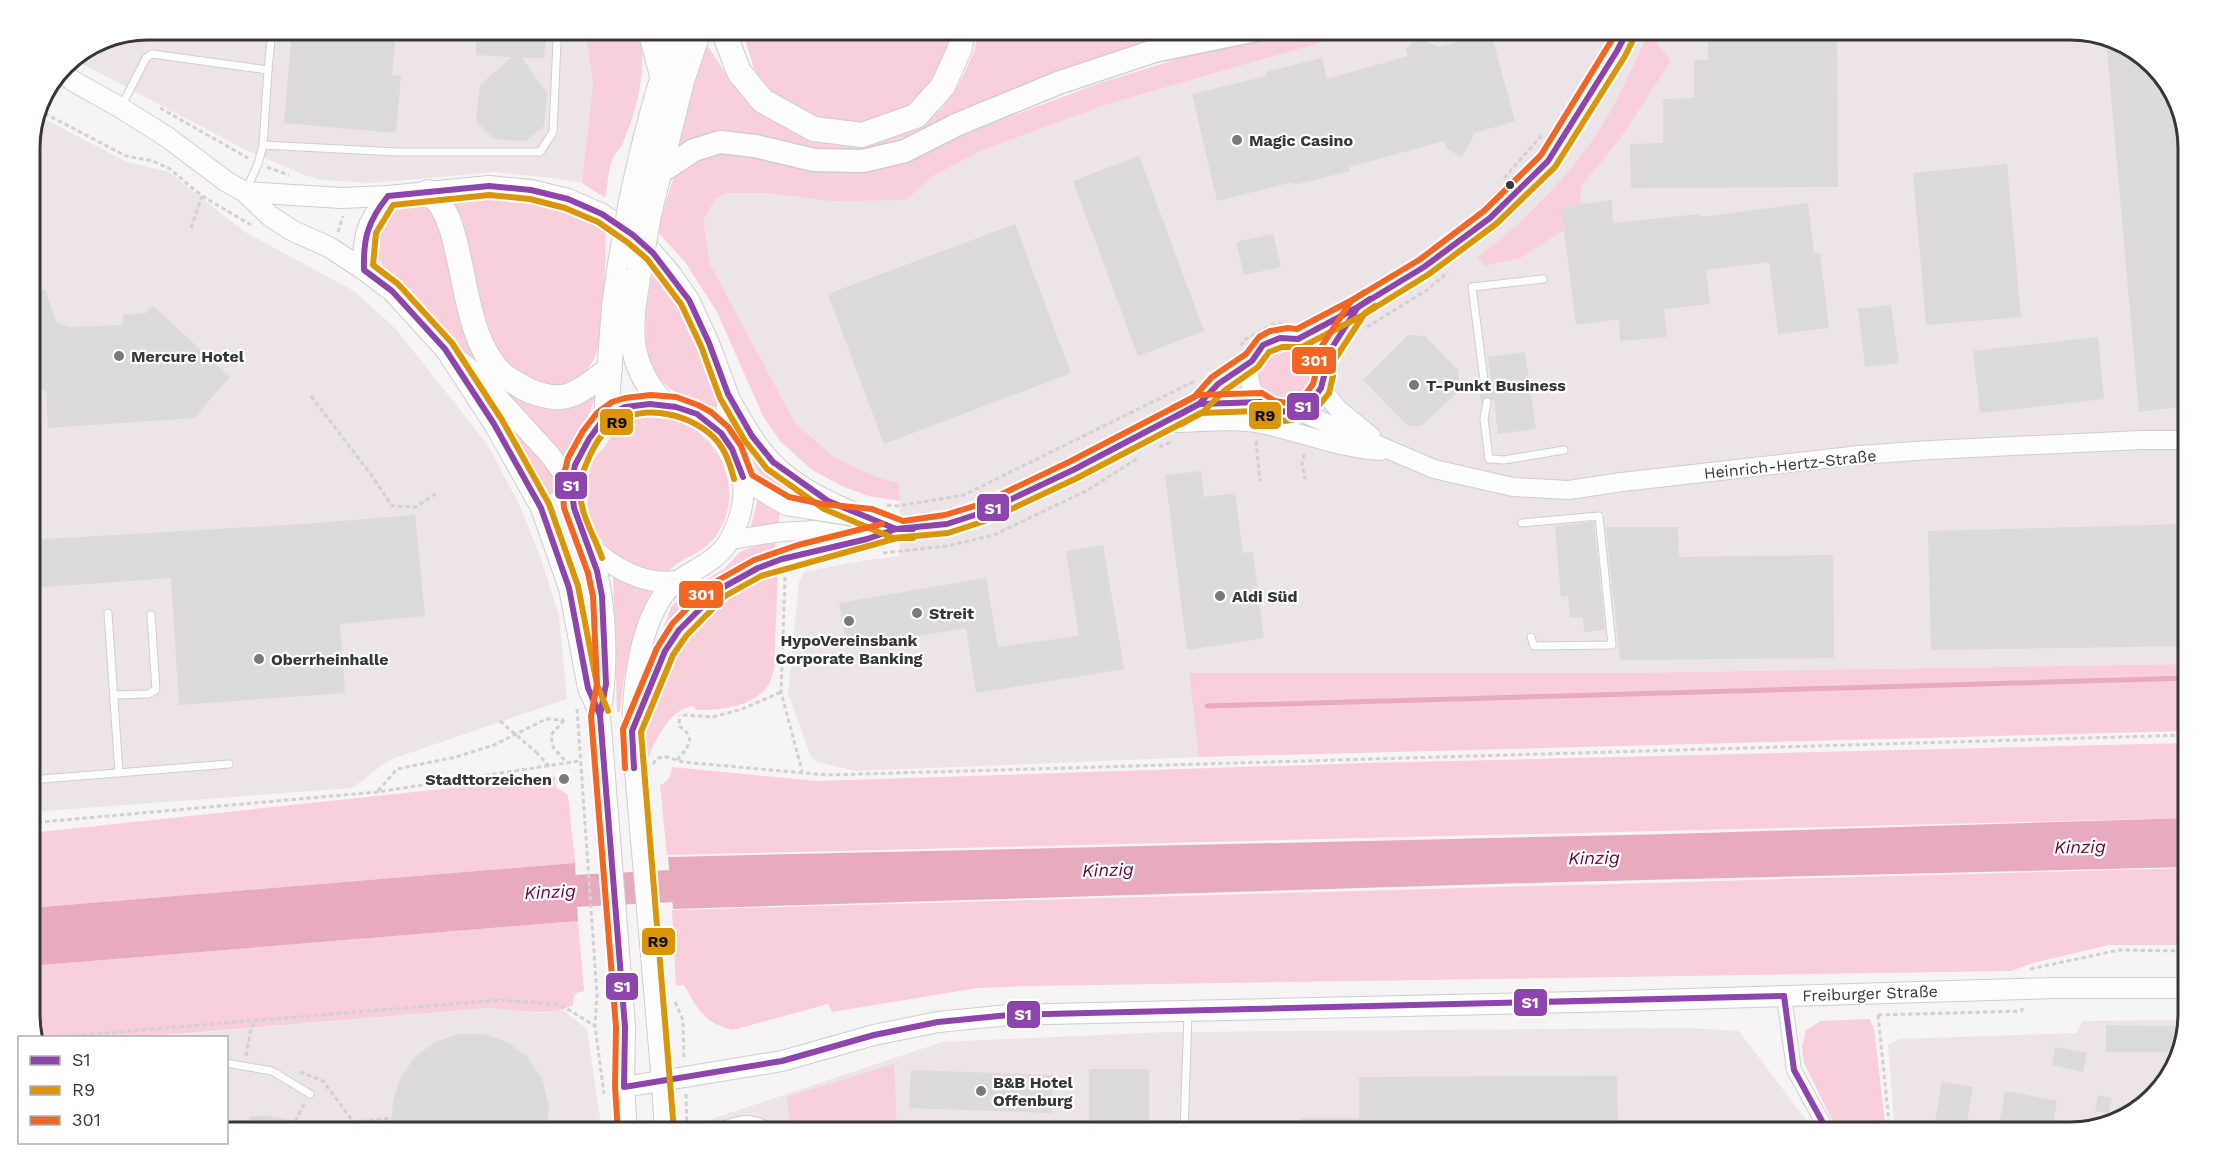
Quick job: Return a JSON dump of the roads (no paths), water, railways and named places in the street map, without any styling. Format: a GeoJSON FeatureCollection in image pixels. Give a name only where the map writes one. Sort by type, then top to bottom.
{"type":"FeatureCollection","features":[{"type":"Feature","properties":{"kind":"highway"},"geometry":{"type":"LineString","coordinates":[[653,40],[663,79]]}},
{"type":"Feature","properties":{"kind":"highway"},"geometry":{"type":"LineString","coordinates":[[606,417],[614,306],[630,265],[663,79],[676,40]]}},
{"type":"Feature","properties":{"kind":"highway"},"geometry":{"type":"LineString","coordinates":[[640,208],[659,173],[682,81],[696,40]]}},
{"type":"Feature","properties":{"kind":"highway"},"geometry":{"type":"LineString","coordinates":[[727,40],[739,72],[763,101],[814,129],[862,135],[916,116],[943,86],[961,40]]}},
{"type":"Feature","properties":{"kind":"highway"},"geometry":{"type":"LineString","coordinates":[[428,192],[435,196],[444,209],[453,236],[475,329],[490,358],[503,375],[523,388],[546,396],[567,396],[610,369]]}},
{"type":"Feature","properties":{"kind":"highway"},"geometry":{"type":"LineString","coordinates":[[630,265],[633,346],[639,371],[663,405]]}},
{"type":"Feature","properties":{"kind":"main road"},"geometry":{"type":"LineString","coordinates":[[659,173],[694,150],[720,142],[754,146],[814,160],[863,161],[904,151],[956,125],[1058,82],[1154,51],[1207,40]]}},
{"type":"Feature","properties":{"kind":"main road"},"geometry":{"type":"LineString","coordinates":[[66,79],[121,108],[167,137],[227,182],[245,192],[270,216],[293,231],[329,247],[392,291],[445,349],[479,376],[550,455],[571,484]]}},
{"type":"Feature","properties":{"kind":"main road"},"geometry":{"type":"LineString","coordinates":[[245,192],[342,198],[489,186],[531,190],[568,199],[602,213],[633,235],[653,253],[689,300],[709,343],[728,394],[725,436]]}},
{"type":"Feature","properties":{"kind":"main road"},"geometry":{"type":"LineString","coordinates":[[364,270],[363,245],[369,225],[388,196]]}},
{"type":"Feature","properties":{"kind":"main road"},"geometry":{"type":"LineString","coordinates":[[445,349],[494,424],[541,508],[569,588],[588,688],[600,715]]}},
{"type":"Feature","properties":{"kind":"main road"},"geometry":{"type":"LineString","coordinates":[[626,1121],[623,994],[600,715],[606,685],[602,595],[590,547],[581,533],[573,508],[571,484],[577,460],[595,430],[606,417],[630,406],[663,405],[685,409],[696,414],[707,420],[725,436],[738,457],[744,480],[744,501],[730,540],[718,556],[676,581],[662,598],[647,632],[633,692],[632,731],[665,1121]]}},
{"type":"Feature","properties":{"kind":"main road"},"geometry":{"type":"LineString","coordinates":[[590,547],[615,566],[636,576],[655,582],[676,581]]}},
{"type":"Feature","properties":{"kind":"main road","name":"Freiburger Straße"},"geometry":{"type":"LineString","coordinates":[[624,1087],[782,1061],[874,1035],[938,1022],[1008,1015],[2023,989],[2178,988]]}},
{"type":"Feature","properties":{"kind":"street"},"geometry":{"type":"LineString","coordinates":[[632,731],[665,651],[679,630],[720,589],[758,567],[800,554],[867,539],[897,529],[947,524],[984,512],[1073,470],[1199,404],[1246,355],[1256,352],[1272,340],[1289,337],[1358,307],[1424,267],[1490,218],[1548,161],[1623,40]]}},
{"type":"Feature","properties":{"kind":"street"},"geometry":{"type":"LineString","coordinates":[[1322,363],[1358,307]]}},
{"type":"Feature","properties":{"kind":"street"},"geometry":{"type":"LineString","coordinates":[[1246,355],[1250,383],[1254,393],[1262,402],[1278,411],[1296,410],[1311,402],[1321,388],[1324,376],[1322,363],[1317,353],[1296,332]]}},
{"type":"Feature","properties":{"kind":"street","name":"Heinrich-Hertz-Straße"},"geometry":{"type":"LineString","coordinates":[[1321,388],[1338,409],[1381,446]]}},
{"type":"Feature","properties":{"kind":"street"},"geometry":{"type":"LineString","coordinates":[[728,394],[752,436],[773,462],[828,501],[897,529]]}},
{"type":"Feature","properties":{"kind":"street"},"geometry":{"type":"LineString","coordinates":[[1199,404],[1262,402]]}},
{"type":"Feature","properties":{"kind":"street","name":"Heinrich-Hertz-Straße"},"geometry":{"type":"LineString","coordinates":[[1296,410],[1434,469],[1514,487],[1569,490],[1860,455],[2094,442],[2177,440]]}},
{"type":"Feature","properties":{"kind":"street","name":"Heinrich-Hertz-Straße"},"geometry":{"type":"LineString","coordinates":[[1163,423],[1237,421],[1266,425],[1352,449],[1398,453]]}},
{"type":"Feature","properties":{"kind":"street"},"geometry":{"type":"LineString","coordinates":[[744,480],[786,506],[821,513],[870,518]]}},
{"type":"Feature","properties":{"kind":"street"},"geometry":{"type":"LineString","coordinates":[[730,540],[781,532],[814,530],[867,539]]}},
{"type":"Feature","properties":{"kind":"street"},"geometry":{"type":"LineString","coordinates":[[1784,996],[1794,1070],[1822,1121]]}},
{"type":"Feature","properties":{"kind":"lane"},"geometry":{"type":"LineString","coordinates":[[245,192],[258,164],[263,145],[271,40]]}},
{"type":"Feature","properties":{"kind":"lane"},"geometry":{"type":"LineString","coordinates":[[263,145],[397,152],[540,152],[553,132],[557,40]]}},
{"type":"Feature","properties":{"kind":"lane"},"geometry":{"type":"LineString","coordinates":[[121,108],[146,58],[152,54],[268,70]]}},
{"type":"Feature","properties":{"kind":"lane"},"geometry":{"type":"LineString","coordinates":[[1485,388],[1472,287],[1543,279]]}},
{"type":"Feature","properties":{"kind":"lane"},"geometry":{"type":"LineString","coordinates":[[1487,402],[1484,419],[1489,459],[1504,460],[1564,450]]}},
{"type":"Feature","properties":{"kind":"lane"},"geometry":{"type":"LineString","coordinates":[[1522,523],[1599,516],[1612,645],[1534,646],[1531,637]]}},
{"type":"Feature","properties":{"kind":"lane"},"geometry":{"type":"LineString","coordinates":[[108,613],[119,773]]}},
{"type":"Feature","properties":{"kind":"lane"},"geometry":{"type":"LineString","coordinates":[[114,695],[148,694],[156,690],[151,615]]}},
{"type":"Feature","properties":{"kind":"lane"},"geometry":{"type":"LineString","coordinates":[[41,779],[229,764]]}},
{"type":"Feature","properties":{"kind":"lane"},"geometry":{"type":"LineString","coordinates":[[1184,1121],[1188,1012]]}},
{"type":"Feature","properties":{"kind":"lane"},"geometry":{"type":"LineString","coordinates":[[228,1063],[272,1071],[310,1094]]}},
{"type":"Feature","properties":{"kind":"lane"},"geometry":{"type":"LineString","coordinates":[[735,1121],[755,1118],[761,1121]]}},
{"type":"Feature","properties":{"kind":"water"},"geometry":{"type":"Polygon","coordinates":[[[2178,818],[2178,867],[1562,882],[673,909],[668,857],[1669,834],[2178,818]]]}},
{"type":"Feature","properties":{"kind":"water"},"geometry":{"type":"Polygon","coordinates":[[[575,863],[578,921],[41,965],[41,907],[575,863]]]}},
{"type":"Feature","properties":{"kind":"waterway"},"geometry":{"type":"LineString","coordinates":[[1207,706],[2178,678]]}},
{"type":"Feature","properties":{"kind":"waterway","name":"Kinzig"},"geometry":{"type":"LineString","coordinates":[[534,893],[712,884]]}},
{"type":"Feature","properties":{"kind":"place","name":"Magic Casino"},"geometry":{"type":"Point","coordinates":[1237,140]}},
{"type":"Feature","properties":{"kind":"place","name":"Mercure Hotel"},"geometry":{"type":"Point","coordinates":[119,356]}},
{"type":"Feature","properties":{"kind":"place","name":"T-Punkt Business"},"geometry":{"type":"Point","coordinates":[1414,385]}},
{"type":"Feature","properties":{"kind":"place","name":"Aldi Süd"},"geometry":{"type":"Point","coordinates":[1220,596]}},
{"type":"Feature","properties":{"kind":"place","name":"Streit"},"geometry":{"type":"Point","coordinates":[917,613]}},
{"type":"Feature","properties":{"kind":"place","name":"HypoVereinsbank Corporate Banking"},"geometry":{"type":"Point","coordinates":[849,621]}},
{"type":"Feature","properties":{"kind":"place","name":"Oberrheinhalle"},"geometry":{"type":"Point","coordinates":[259,659]}},
{"type":"Feature","properties":{"kind":"place","name":"Stadttorzeichen"},"geometry":{"type":"Point","coordinates":[564,779]}},
{"type":"Feature","properties":{"kind":"place","name":"B&B Hotel Offenburg"},"geometry":{"type":"Point","coordinates":[981,1091]}}]}
